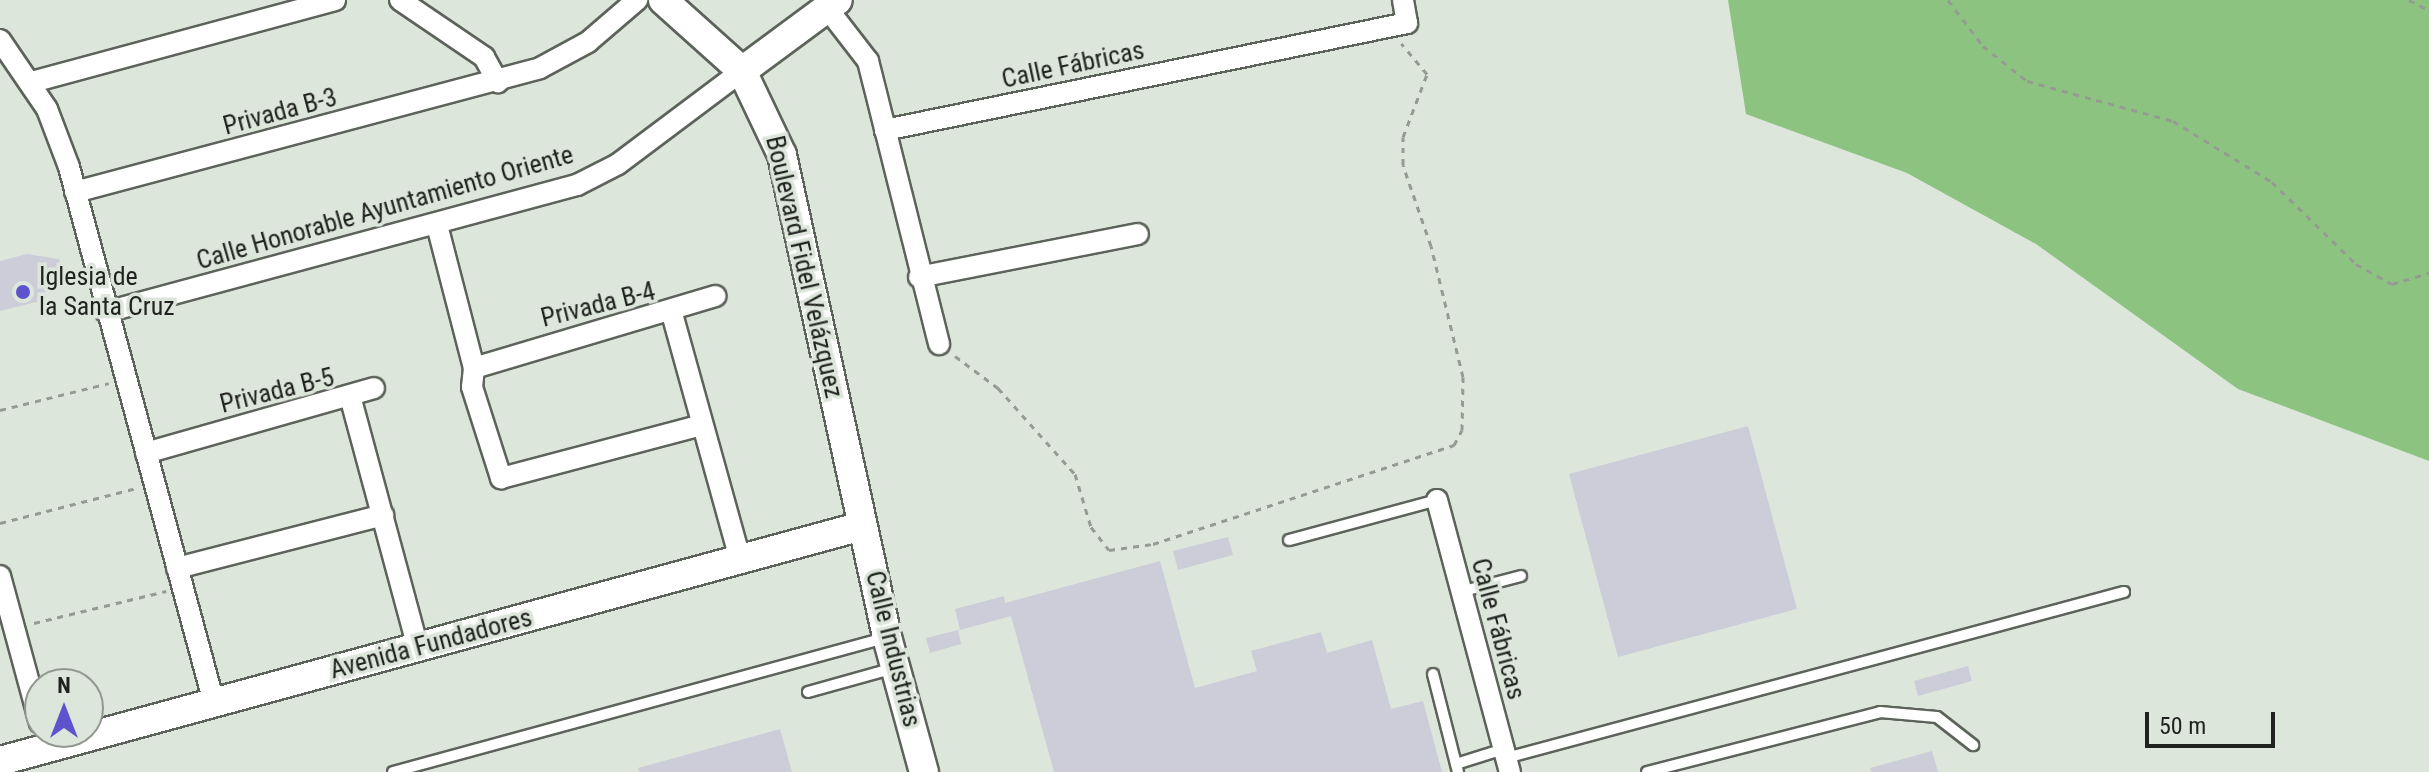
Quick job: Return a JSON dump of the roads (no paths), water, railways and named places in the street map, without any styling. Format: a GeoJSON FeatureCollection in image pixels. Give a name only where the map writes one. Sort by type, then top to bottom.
{"type":"FeatureCollection","features":[{"type":"Feature","properties":{"kind":"street"},"geometry":{"type":"LineString","coordinates":[[32,82],[335,0]]}},
{"type":"Feature","properties":{"kind":"street"},"geometry":{"type":"LineString","coordinates":[[400,0],[484,57],[498,82]]}},
{"type":"Feature","properties":{"kind":"street","name":"Privada B-3"},"geometry":{"type":"LineString","coordinates":[[75,192],[498,82],[565,57],[637,0]]}},
{"type":"Feature","properties":{"kind":"street","name":"Boulevard Fidel Velázquez"},"geometry":{"type":"LineString","coordinates":[[663,0],[742,71],[782,155],[862,526]]}},
{"type":"Feature","properties":{"kind":"street","name":"Calle Fábricas"},"geometry":{"type":"LineString","coordinates":[[885,130],[1407,23],[1403,0]]}},
{"type":"Feature","properties":{"kind":"street"},"geometry":{"type":"LineString","coordinates":[[742,71],[833,4],[868,61],[919,277],[939,344]]}},
{"type":"Feature","properties":{"kind":"street"},"geometry":{"type":"LineString","coordinates":[[0,40],[32,82],[57,134],[214,703]]}},
{"type":"Feature","properties":{"kind":"street","name":"Calle Honorable Ayuntamiento Oriente"},"geometry":{"type":"LineString","coordinates":[[106,312],[577,185],[618,164],[742,71]]}},
{"type":"Feature","properties":{"kind":"street"},"geometry":{"type":"LineString","coordinates":[[437,225],[474,368],[472,387],[501,478],[702,425]]}},
{"type":"Feature","properties":{"kind":"street"},"geometry":{"type":"LineString","coordinates":[[919,277],[1138,234]]}},
{"type":"Feature","properties":{"kind":"street"},"geometry":{"type":"LineString","coordinates":[[671,310],[715,296]]}},
{"type":"Feature","properties":{"kind":"street","name":"Privada B-4"},"geometry":{"type":"LineString","coordinates":[[474,368],[671,310],[740,559]]}},
{"type":"Feature","properties":{"kind":"street"},"geometry":{"type":"LineString","coordinates":[[350,396],[374,388]]}},
{"type":"Feature","properties":{"kind":"street","name":"Privada B-5"},"geometry":{"type":"LineString","coordinates":[[146,453],[350,396],[418,648]]}},
{"type":"Feature","properties":{"kind":"street","name":"Calle Fábricas"},"geometry":{"type":"LineString","coordinates":[[1437,500],[1507,760]]}},
{"type":"Feature","properties":{"kind":"street"},"geometry":{"type":"LineString","coordinates":[[180,577],[383,515]]}},
{"type":"Feature","properties":{"kind":"street","name":"Avenida Fundadores"},"geometry":{"type":"LineString","coordinates":[[104,723],[214,703],[862,526]]}},
{"type":"Feature","properties":{"kind":"street","name":"Calle Industrias"},"geometry":{"type":"LineString","coordinates":[[862,526],[887,637],[924,772]]}},
{"type":"Feature","properties":{"kind":"street"},"geometry":{"type":"LineString","coordinates":[[0,576],[25,668]]}},
{"type":"Feature","properties":{"kind":"street","name":"Avenida Fundadores"},"geometry":{"type":"LineString","coordinates":[[0,761],[24,746]]}},
{"type":"Feature","properties":{"kind":"lane"},"geometry":{"type":"LineString","coordinates":[[1289,540],[1437,500]]}},
{"type":"Feature","properties":{"kind":"lane"},"geometry":{"type":"LineString","coordinates":[[1460,592],[1521,576]]}},
{"type":"Feature","properties":{"kind":"lane"},"geometry":{"type":"LineString","coordinates":[[1433,674],[1457,768],[1507,760],[2124,592]]}},
{"type":"Feature","properties":{"kind":"lane"},"geometry":{"type":"LineString","coordinates":[[393,772],[887,637]]}},
{"type":"Feature","properties":{"kind":"lane"},"geometry":{"type":"LineString","coordinates":[[808,692],[896,667]]}},
{"type":"Feature","properties":{"kind":"lane"},"geometry":{"type":"LineString","coordinates":[[1647,772],[1880,712],[1937,717],[1973,745]]}},
{"type":"Feature","properties":{"kind":"place","name":"Iglesia de la Santa Cruz"},"geometry":{"type":"Point","coordinates":[23,292]}}]}
